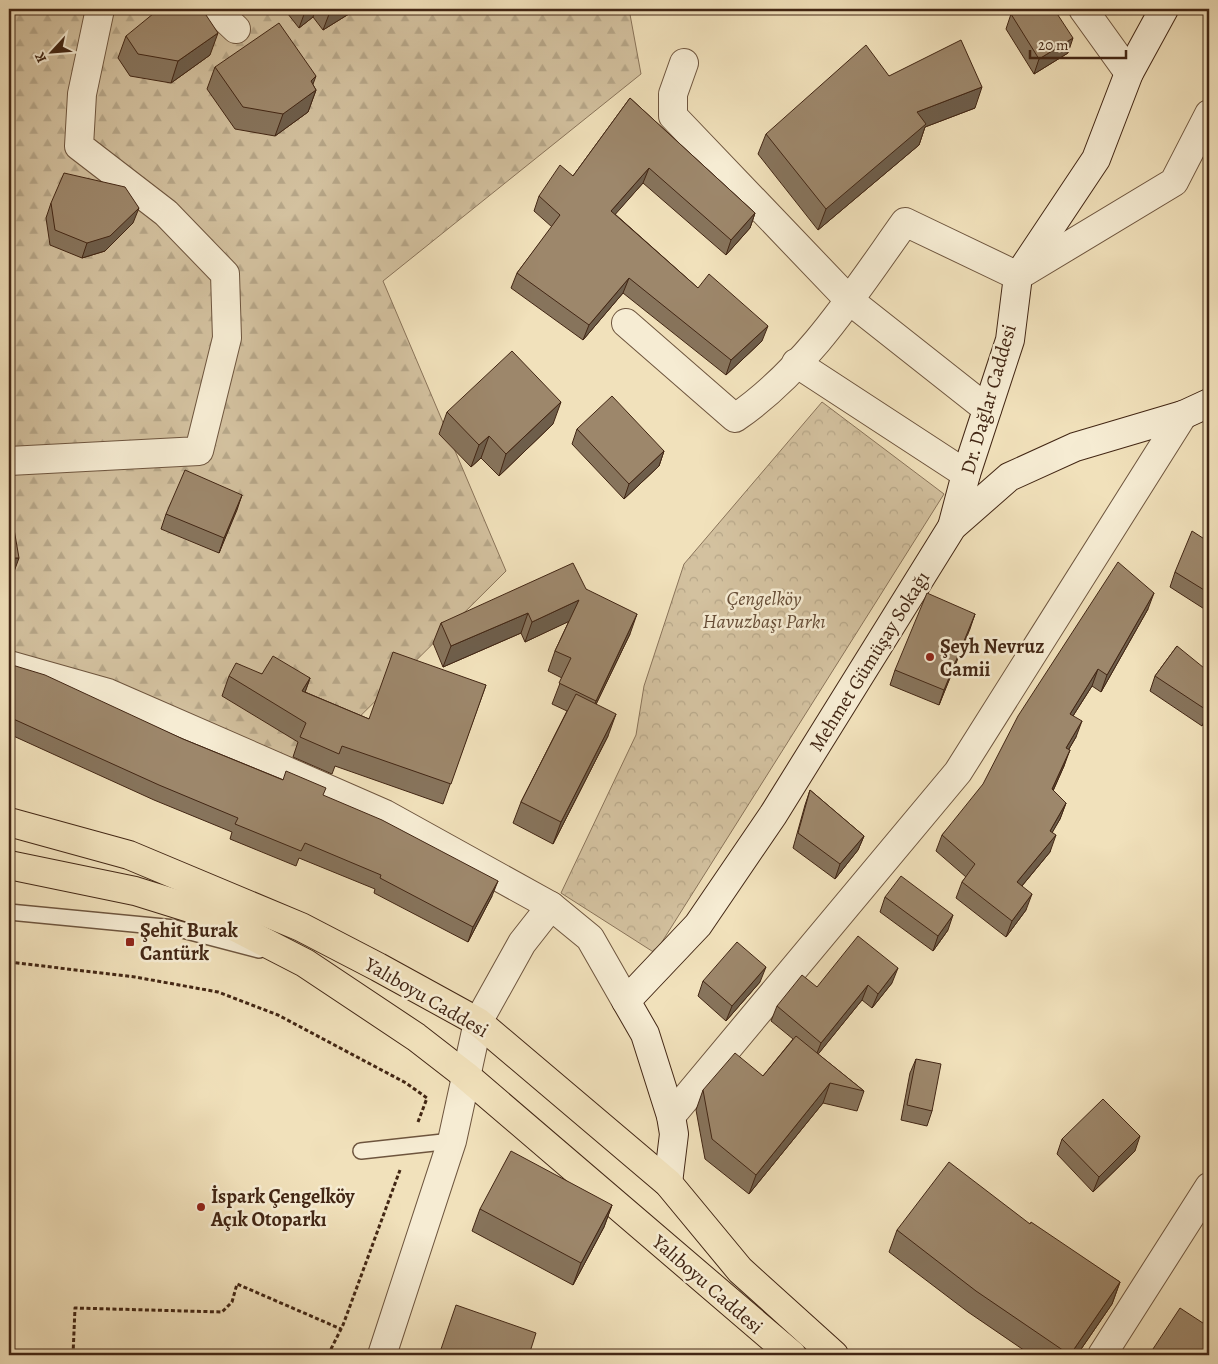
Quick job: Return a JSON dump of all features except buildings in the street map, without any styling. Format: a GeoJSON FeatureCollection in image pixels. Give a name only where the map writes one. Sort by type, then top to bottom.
{"type":"FeatureCollection","features":[{"type":"Feature","properties":{"kind":"main road","name":"Yalıboyu Caddesi"},"geometry":{"type":"LineString","coordinates":[[9,822],[129,855],[300,927],[478,1022],[668,1184],[740,1270],[834,1355]]}},
{"type":"Feature","properties":{"kind":"main road","name":"Yalıboyu Caddesi"},"geometry":{"type":"LineString","coordinates":[[9,866],[135,891],[212,915],[305,962],[416,1037],[465,1075],[792,1355]]}},
{"type":"Feature","properties":{"kind":"street"},"geometry":{"type":"LineString","coordinates":[[9,461],[199,451],[227,338],[225,274],[166,213],[79,146],[82,94],[100,9]]}},
{"type":"Feature","properties":{"kind":"street"},"geometry":{"type":"LineString","coordinates":[[215,9],[236,30]]}},
{"type":"Feature","properties":{"kind":"street"},"geometry":{"type":"LineString","coordinates":[[1083,9],[1129,74]]}},
{"type":"Feature","properties":{"kind":"street","name":"Dr. Dağlar Caddesi"},"geometry":{"type":"LineString","coordinates":[[952,527],[966,474],[1010,340],[1018,276],[1096,159],[1129,74],[1164,9]]}},
{"type":"Feature","properties":{"kind":"street"},"geometry":{"type":"LineString","coordinates":[[684,64],[673,94],[673,116],[849,300],[987,409]]}},
{"type":"Feature","properties":{"kind":"street"},"geometry":{"type":"LineString","coordinates":[[626,323],[735,418],[758,402],[824,334],[905,222],[1018,276],[1174,182],[1209,114]]}},
{"type":"Feature","properties":{"kind":"street"},"geometry":{"type":"LineString","coordinates":[[796,363],[966,474]]}},
{"type":"Feature","properties":{"kind":"street","name":"Mehmet Gümüşay Sokağı"},"geometry":{"type":"LineString","coordinates":[[626,1001],[704,917],[773,815],[952,527],[1009,477],[1075,447],[1183,415],[1209,403]]}},
{"type":"Feature","properties":{"kind":"street"},"geometry":{"type":"LineString","coordinates":[[671,1116],[958,772],[1183,415]]}},
{"type":"Feature","properties":{"kind":"street"},"geometry":{"type":"LineString","coordinates":[[9,665],[108,694],[385,814],[551,906],[590,938],[645,1034],[671,1116],[674,1134],[668,1184]]}},
{"type":"Feature","properties":{"kind":"street"},"geometry":{"type":"LineString","coordinates":[[382,1355],[452,1141],[478,1022],[522,943],[551,906]]}},
{"type":"Feature","properties":{"kind":"street"},"geometry":{"type":"LineString","coordinates":[[1102,1355],[1209,1187]]}},
{"type":"Feature","properties":{"kind":"lane"},"geometry":{"type":"LineString","coordinates":[[9,912],[175,928],[305,962]]}},
{"type":"Feature","properties":{"kind":"lane"},"geometry":{"type":"LineString","coordinates":[[362,1150],[452,1141]]}},
{"type":"Feature","properties":{"kind":"path"},"geometry":{"type":"LineString","coordinates":[[9,962],[135,977],[218,992],[278,1015],[406,1083],[427,1098],[341,1329],[328,1355]]}},
{"type":"Feature","properties":{"kind":"path"},"geometry":{"type":"LineString","coordinates":[[73,1355],[75,1308],[222,1312],[232,1302],[237,1284],[341,1329]]}},
{"type":"Feature","properties":{"kind":"green space"},"geometry":{"type":"Polygon","coordinates":[[[9,9],[629,9],[641,74],[383,281],[506,571],[293,783],[9,661],[9,9]]]}},
{"type":"Feature","properties":{"kind":"green space","name":"Çengelköy Havuzbaşı Parkı"},"geometry":{"type":"Polygon","coordinates":[[[822,402],[944,494],[655,953],[561,893],[636,735],[644,686],[684,564],[822,402]]]}},
{"type":"Feature","properties":{"kind":"place","name":"Şeyh Nevruz Camii"},"geometry":{"type":"Point","coordinates":[930,657]}},
{"type":"Feature","properties":{"kind":"place","name":"Şehit Burak Cantürk"},"geometry":{"type":"Point","coordinates":[130,942]}},
{"type":"Feature","properties":{"kind":"place","name":"İspark Çengelköy Açık Otoparkı"},"geometry":{"type":"Point","coordinates":[201,1207]}}]}
